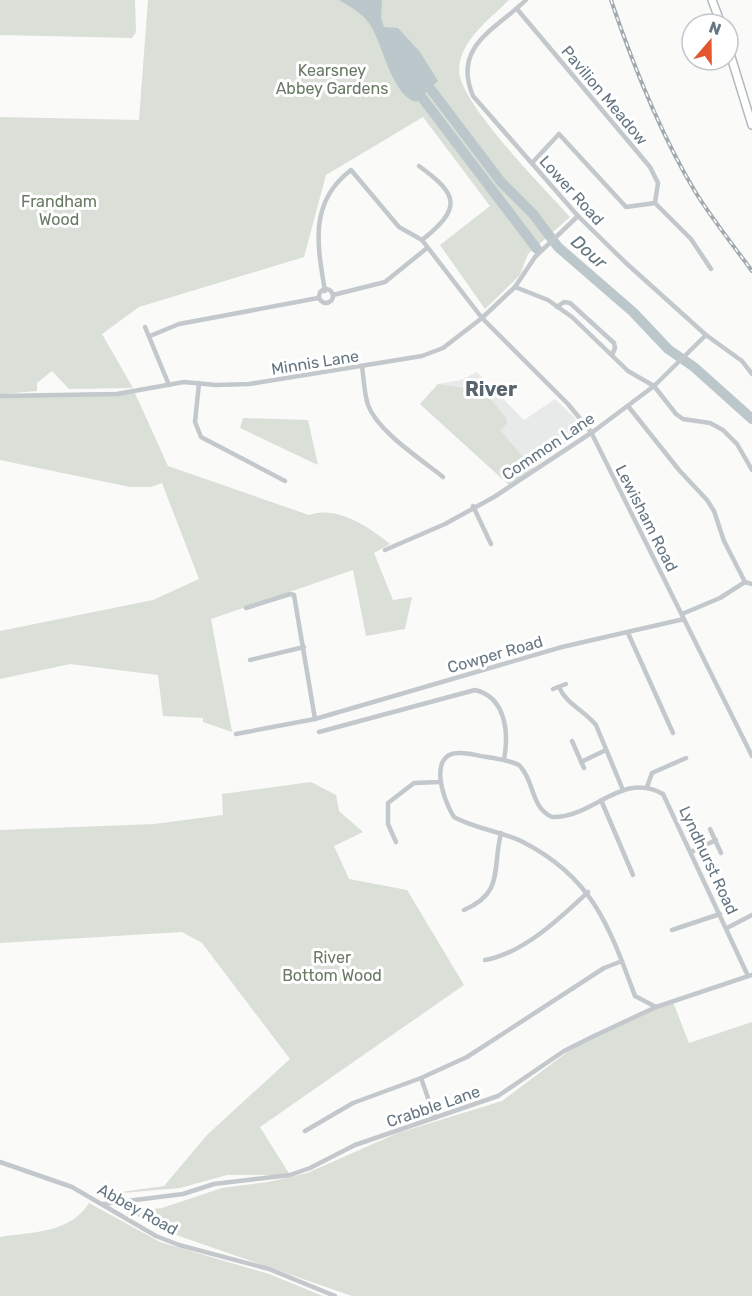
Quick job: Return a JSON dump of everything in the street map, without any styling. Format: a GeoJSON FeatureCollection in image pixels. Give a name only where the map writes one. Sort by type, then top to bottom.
{"type":"FeatureCollection","features":[{"type":"Feature","properties":{"kind":"street","name":"Lower Road"},"geometry":{"type":"LineString","coordinates":[[526,0],[477,42],[469,55],[465,80],[472,96],[578,216],[706,335],[742,361],[752,374]]}},
{"type":"Feature","properties":{"kind":"street","name":"Pavilion Meadow"},"geometry":{"type":"LineString","coordinates":[[517,9],[650,167],[658,183],[655,203]]}},
{"type":"Feature","properties":{"kind":"street"},"geometry":{"type":"LineString","coordinates":[[736,72],[752,125]]}},
{"type":"Feature","properties":{"kind":"street"},"geometry":{"type":"LineString","coordinates":[[532,163],[559,134],[626,207],[655,203],[691,239],[711,269]]}},
{"type":"Feature","properties":{"kind":"street"},"geometry":{"type":"LineString","coordinates":[[325,291],[317,248],[319,223],[329,191],[351,170],[399,227],[422,240],[446,219],[450,201],[442,183],[419,166]]}},
{"type":"Feature","properties":{"kind":"street","name":"Minnis Lane"},"geometry":{"type":"LineString","coordinates":[[0,396],[117,394],[169,385],[249,384],[362,367],[433,353],[482,318],[515,287],[535,257],[578,216]]}},
{"type":"Feature","properties":{"kind":"street","name":"Lewisham Road"},"geometry":{"type":"LineString","coordinates":[[422,240],[482,318],[568,404],[591,432],[752,756]]}},
{"type":"Feature","properties":{"kind":"street"},"geometry":{"type":"LineString","coordinates":[[150,336],[179,324],[318,298],[327,302],[333,295],[385,282],[427,248]]}},
{"type":"Feature","properties":{"kind":"street"},"geometry":{"type":"LineString","coordinates":[[515,287],[548,300],[558,307],[628,371],[654,386],[676,414],[683,419],[710,423],[723,430],[736,444],[752,470]]}},
{"type":"Feature","properties":{"kind":"street"},"geometry":{"type":"LineString","coordinates":[[325,291],[333,295]]}},
{"type":"Feature","properties":{"kind":"street"},"geometry":{"type":"LineString","coordinates":[[318,298],[319,294],[325,291]]}},
{"type":"Feature","properties":{"kind":"street"},"geometry":{"type":"LineString","coordinates":[[558,307],[564,302],[570,303],[614,343],[612,355]]}},
{"type":"Feature","properties":{"kind":"street"},"geometry":{"type":"LineString","coordinates":[[145,327],[169,385]]}},
{"type":"Feature","properties":{"kind":"street","name":"Common Lane"},"geometry":{"type":"LineString","coordinates":[[386,550],[445,524],[516,483],[654,386],[706,335]]}},
{"type":"Feature","properties":{"kind":"street"},"geometry":{"type":"LineString","coordinates":[[362,367],[368,403],[372,411],[391,435],[443,477]]}},
{"type":"Feature","properties":{"kind":"street"},"geometry":{"type":"LineString","coordinates":[[199,383],[195,422],[201,437],[280,476],[285,481]]}},
{"type":"Feature","properties":{"kind":"street"},"geometry":{"type":"LineString","coordinates":[[628,406],[679,470],[707,500],[714,511],[724,541],[745,582],[752,584]]}},
{"type":"Feature","properties":{"kind":"street"},"geometry":{"type":"LineString","coordinates":[[473,506],[491,544]]}},
{"type":"Feature","properties":{"kind":"street","name":"Cowper Road"},"geometry":{"type":"LineString","coordinates":[[236,734],[315,719],[562,647],[628,633],[683,617],[745,582]]}},
{"type":"Feature","properties":{"kind":"street"},"geometry":{"type":"LineString","coordinates":[[246,608],[290,594],[294,595],[315,719]]}},
{"type":"Feature","properties":{"kind":"street"},"geometry":{"type":"LineString","coordinates":[[628,633],[674,733]]}},
{"type":"Feature","properties":{"kind":"street"},"geometry":{"type":"LineString","coordinates":[[250,660],[303,647]]}},
{"type":"Feature","properties":{"kind":"street"},"geometry":{"type":"LineString","coordinates":[[553,689],[566,684]]}},
{"type":"Feature","properties":{"kind":"street"},"geometry":{"type":"LineString","coordinates":[[559,687],[564,698],[590,717],[623,790]]}},
{"type":"Feature","properties":{"kind":"street"},"geometry":{"type":"LineString","coordinates":[[319,732],[475,690],[486,693],[498,704],[507,738],[504,760]]}},
{"type":"Feature","properties":{"kind":"street"},"geometry":{"type":"LineString","coordinates":[[572,741],[584,768]]}},
{"type":"Feature","properties":{"kind":"street"},"geometry":{"type":"LineString","coordinates":[[581,762],[606,750]]}},
{"type":"Feature","properties":{"kind":"street"},"geometry":{"type":"LineString","coordinates":[[656,1007],[635,996],[622,961],[588,892],[556,863],[501,833],[463,822],[454,817],[442,795],[440,782],[442,767],[447,757],[457,753],[513,762],[523,769],[538,806],[552,817],[565,816],[631,787],[647,787],[652,773],[686,758]]}},
{"type":"Feature","properties":{"kind":"street"},"geometry":{"type":"LineString","coordinates":[[396,842],[388,824],[388,803],[414,783],[440,782]]}},
{"type":"Feature","properties":{"kind":"street","name":"Lyndhurst Road"},"geometry":{"type":"LineString","coordinates":[[647,787],[663,794],[668,800],[750,975]]}},
{"type":"Feature","properties":{"kind":"street"},"geometry":{"type":"LineString","coordinates":[[601,800],[633,875]]}},
{"type":"Feature","properties":{"kind":"street"},"geometry":{"type":"LineString","coordinates":[[710,829],[721,853]]}},
{"type":"Feature","properties":{"kind":"street"},"geometry":{"type":"LineString","coordinates":[[464,910],[481,903],[491,893],[501,833]]}},
{"type":"Feature","properties":{"kind":"street"},"geometry":{"type":"LineString","coordinates":[[692,852],[716,840]]}},
{"type":"Feature","properties":{"kind":"street"},"geometry":{"type":"LineString","coordinates":[[485,960],[496,958],[527,941],[559,919],[588,892]]}},
{"type":"Feature","properties":{"kind":"street"},"geometry":{"type":"LineString","coordinates":[[672,930],[720,914]]}},
{"type":"Feature","properties":{"kind":"street"},"geometry":{"type":"LineString","coordinates":[[727,928],[752,915]]}},
{"type":"Feature","properties":{"kind":"street"},"geometry":{"type":"LineString","coordinates":[[305,1131],[353,1103],[421,1078],[467,1057],[604,968],[622,961]]}},
{"type":"Feature","properties":{"kind":"street","name":"Crabble Lane"},"geometry":{"type":"LineString","coordinates":[[103,1204],[183,1194],[214,1184],[290,1175],[310,1168],[355,1145],[498,1096],[564,1051],[656,1007],[750,975]]}},
{"type":"Feature","properties":{"kind":"street"},"geometry":{"type":"LineString","coordinates":[[421,1078],[435,1118]]}},
{"type":"Feature","properties":{"kind":"street","name":"Abbey Road"},"geometry":{"type":"LineString","coordinates":[[0,1162],[72,1187],[172,1242],[269,1269],[335,1296]]}},
{"type":"Feature","properties":{"kind":"shaded area"},"geometry":{"type":"Polygon","coordinates":[[[339,0],[382,0],[381,18],[384,27],[398,28],[420,52],[438,81],[416,102],[407,97],[394,79],[369,23],[359,13],[339,0]]]}},
{"type":"Feature","properties":{"kind":"shaded area"},"geometry":{"type":"Polygon","coordinates":[[[477,372],[524,420],[555,399],[574,417],[583,431],[509,485],[420,404],[438,384],[461,380],[477,372]]]}},
{"type":"Feature","properties":{"kind":"green space"},"geometry":{"type":"Polygon","coordinates":[[[0,0],[135,0],[136,32],[132,38],[0,35],[0,0]]]}},
{"type":"Feature","properties":{"kind":"green space"},"geometry":{"type":"Polygon","coordinates":[[[148,0],[509,0],[477,31],[465,49],[459,70],[463,85],[488,124],[570,217],[528,254],[520,275],[485,309],[440,245],[490,206],[423,117],[326,175],[304,257],[139,307],[102,334],[133,388],[69,389],[52,371],[37,383],[37,391],[0,394],[0,117],[139,120],[148,0]]]}},
{"type":"Feature","properties":{"kind":"green space"},"geometry":{"type":"Polygon","coordinates":[[[476,381],[506,418],[507,423],[500,430],[533,469],[509,485],[420,404],[438,384],[464,388],[476,381]]]}},
{"type":"Feature","properties":{"kind":"green space"},"geometry":{"type":"Polygon","coordinates":[[[134,391],[168,466],[309,515],[331,513],[341,515],[363,525],[390,544],[374,553],[393,600],[412,597],[405,629],[366,636],[353,570],[211,619],[232,732],[203,722],[203,718],[163,716],[158,675],[70,664],[0,679],[0,631],[153,600],[199,579],[162,483],[151,487],[130,487],[0,460],[0,396],[134,391]]]}},
{"type":"Feature","properties":{"kind":"green space"},"geometry":{"type":"Polygon","coordinates":[[[243,418],[308,420],[318,465],[240,428],[243,418]]]}},
{"type":"Feature","properties":{"kind":"green space","name":"River Bottom Wood"},"geometry":{"type":"Polygon","coordinates":[[[311,782],[336,795],[339,811],[363,832],[334,846],[349,879],[407,890],[464,985],[260,1127],[290,1175],[227,1175],[180,1188],[99,1195],[164,1186],[208,1134],[290,1059],[202,943],[182,932],[0,943],[0,830],[154,824],[223,815],[222,794],[311,782]]]}},
{"type":"Feature","properties":{"kind":"green space"},"geometry":{"type":"Polygon","coordinates":[[[673,1002],[689,1043],[752,1022],[752,1296],[352,1296],[159,1229],[129,1211],[162,1208],[222,1188],[268,1182],[307,1173],[398,1133],[502,1101],[570,1050],[656,1007],[673,1002]]]}},
{"type":"Feature","properties":{"kind":"green space"},"geometry":{"type":"Polygon","coordinates":[[[89,1203],[160,1242],[269,1274],[323,1296],[0,1296],[0,1237],[61,1226],[81,1213],[89,1203]]]}},
{"type":"Feature","properties":{"kind":"waterway","name":"Dour"},"geometry":{"type":"LineString","coordinates":[[429,87],[501,182],[533,214],[558,247],[633,312],[668,349],[694,367],[752,419]]}},
{"type":"Feature","properties":{"kind":"waterway","name":"Dour"},"geometry":{"type":"LineString","coordinates":[[420,95],[537,249]]}},
{"type":"Feature","properties":{"kind":"railway"},"geometry":{"type":"LineString","coordinates":[[611,0],[638,74],[671,148],[716,223],[752,271]]}},
{"type":"Feature","properties":{"kind":"district","name":"River"},"geometry":{"type":"Point","coordinates":[491,389]}},
{"type":"Feature","properties":{"kind":"park label","name":"Kearsney Abbey Gardens"},"geometry":{"type":"Point","coordinates":[332,79]}},
{"type":"Feature","properties":{"kind":"park label","name":"Frandham Wood"},"geometry":{"type":"Point","coordinates":[59,210]}}]}
